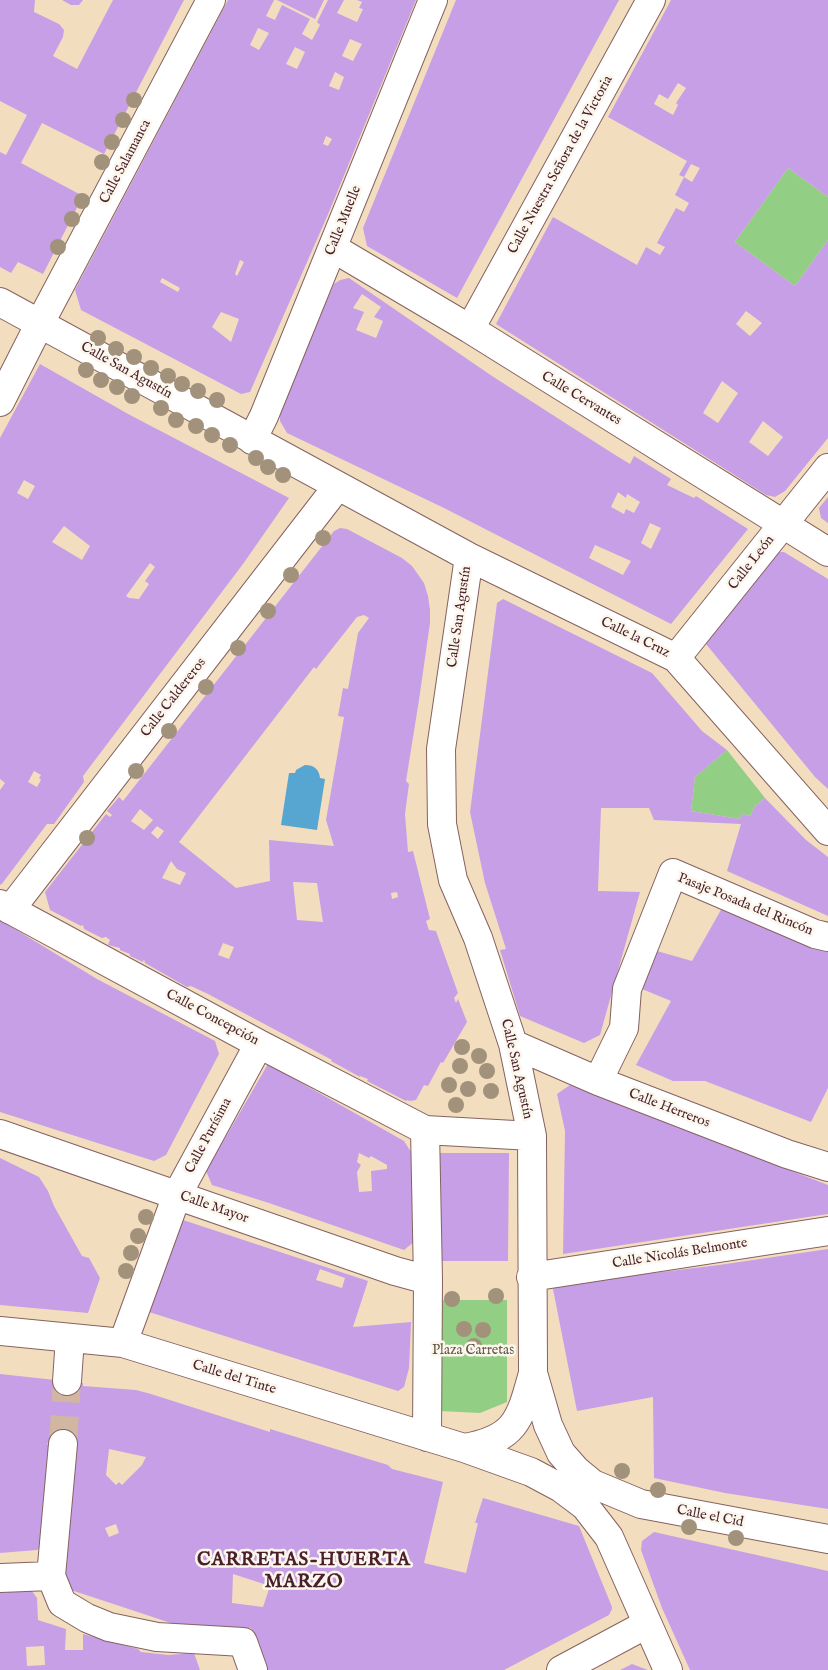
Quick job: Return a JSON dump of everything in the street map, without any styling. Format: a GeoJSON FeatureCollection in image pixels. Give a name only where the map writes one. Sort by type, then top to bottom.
{"type":"FeatureCollection","features":[{"type":"Feature","properties":{"kind":"street","name":"Calle Salamanca"},"geometry":{"type":"LineString","coordinates":[[0,402],[211,0]]}},
{"type":"Feature","properties":{"kind":"street","name":"Calle Muelle"},"geometry":{"type":"LineString","coordinates":[[252,440],[264,416],[433,0]]}},
{"type":"Feature","properties":{"kind":"street","name":"Calle Nuestra Señora de la Victoria"},"geometry":{"type":"LineString","coordinates":[[470,329],[651,0]]}},
{"type":"Feature","properties":{"kind":"street","name":"Calle Cervantes"},"geometry":{"type":"LineString","coordinates":[[333,248],[470,329],[828,552]]}},
{"type":"Feature","properties":{"kind":"street","name":"Calle San Agustín"},"geometry":{"type":"LineString","coordinates":[[0,302],[468,557],[441,749],[442,824],[453,880],[478,938],[513,1044],[532,1136]]}},
{"type":"Feature","properties":{"kind":"street","name":"Calle León"},"geometry":{"type":"LineString","coordinates":[[676,658],[828,468]]}},
{"type":"Feature","properties":{"kind":"street","name":"Calle Caldereros"},"geometry":{"type":"LineString","coordinates":[[5,907],[338,487]]}},
{"type":"Feature","properties":{"kind":"street","name":"Calle la Cruz"},"geometry":{"type":"LineString","coordinates":[[468,557],[676,658],[828,830]]}},
{"type":"Feature","properties":{"kind":"street","name":"Pasaje Posada del Rincón"},"geometry":{"type":"LineString","coordinates":[[598,1081],[624,1028],[627,989],[673,874],[815,934],[828,937]]}},
{"type":"Feature","properties":{"kind":"street","name":"Calle Concepción"},"geometry":{"type":"LineString","coordinates":[[5,907],[259,1044],[425,1130]]}},
{"type":"Feature","properties":{"kind":"street","name":"Calle Purísima"},"geometry":{"type":"LineString","coordinates":[[123,1343],[177,1195],[259,1044]]}},
{"type":"Feature","properties":{"kind":"street","name":"Calle Herreros"},"geometry":{"type":"LineString","coordinates":[[513,1044],[598,1081],[787,1154],[828,1167]]}},
{"type":"Feature","properties":{"kind":"street"},"geometry":{"type":"LineString","coordinates":[[427,1437],[428,1280],[425,1130],[532,1136],[531,1276],[533,1373],[548,1425],[561,1453],[576,1470],[593,1484],[641,1504]]}},
{"type":"Feature","properties":{"kind":"street","name":"Calle Mayor"},"geometry":{"type":"LineString","coordinates":[[0,1134],[395,1271],[428,1280]]}},
{"type":"Feature","properties":{"kind":"street","name":"Calle Nicolás Belmonte"},"geometry":{"type":"LineString","coordinates":[[531,1276],[828,1232]]}},
{"type":"Feature","properties":{"kind":"street","name":"Calle del Tinte"},"geometry":{"type":"LineString","coordinates":[[0,1331],[123,1343],[464,1448],[531,1472],[561,1488],[585,1506],[609,1538],[668,1670]]}},
{"type":"Feature","properties":{"kind":"street"},"geometry":{"type":"LineString","coordinates":[[68,1381],[70,1338]]}},
{"type":"Feature","properties":{"kind":"street"},"geometry":{"type":"LineString","coordinates":[[464,1448],[482,1445],[509,1432],[523,1411],[533,1373]]}},
{"type":"Feature","properties":{"kind":"street"},"geometry":{"type":"LineString","coordinates":[[63,1444],[51,1576],[62,1603],[86,1618],[110,1627],[157,1637],[243,1642],[253,1670]]}},
{"type":"Feature","properties":{"kind":"street"},"geometry":{"type":"LineString","coordinates":[[609,1538],[617,1519],[641,1504]]}},
{"type":"Feature","properties":{"kind":"street","name":"Calle el Cid"},"geometry":{"type":"LineString","coordinates":[[641,1504],[828,1539]]}},
{"type":"Feature","properties":{"kind":"street"},"geometry":{"type":"LineString","coordinates":[[0,1578],[51,1576]]}},
{"type":"Feature","properties":{"kind":"street"},"geometry":{"type":"LineString","coordinates":[[561,1670],[647,1624]]}},
{"type":"Feature","properties":{"kind":"green space"},"geometry":{"type":"Polygon","coordinates":[[[788,168],[828,197],[828,240],[795,286],[735,242],[788,168]]]}},
{"type":"Feature","properties":{"kind":"green space"},"geometry":{"type":"Polygon","coordinates":[[[727,750],[765,798],[755,806],[750,816],[742,814],[740,819],[691,811],[695,777],[727,750]]]}},
{"type":"Feature","properties":{"kind":"green space","name":"Plaza Carretas"},"geometry":{"type":"Polygon","coordinates":[[[439,1300],[507,1300],[507,1402],[480,1413],[440,1411],[439,1300]]]}},
{"type":"Feature","properties":{"kind":"water"},"geometry":{"type":"Polygon","coordinates":[[[305,765],[316,768],[320,778],[325,779],[317,830],[281,825],[289,773],[295,773],[296,770],[305,765]]]}},
{"type":"Feature","properties":{"kind":"building"},"geometry":{"type":"Polygon","coordinates":[[[0,0],[35,0],[34,12],[59,24],[64,30],[63,37],[53,56],[77,69],[113,0],[184,0],[104,154],[42,123],[21,163],[83,196],[43,274],[18,262],[11,273],[0,267],[0,152],[6,155],[27,115],[0,101],[0,0]]]}},
{"type":"Feature","properties":{"kind":"building"},"geometry":{"type":"Polygon","coordinates":[[[62,0],[83,0],[79,5],[71,5],[62,0]]]}},
{"type":"Feature","properties":{"kind":"building"},"geometry":{"type":"Polygon","coordinates":[[[228,0],[274,0],[266,16],[275,20],[282,5],[310,19],[302,34],[312,40],[320,25],[317,22],[328,0],[344,0],[337,13],[357,22],[363,9],[359,8],[362,2],[357,0],[416,0],[329,212],[250,392],[241,394],[81,310],[75,290],[228,0]],[[258,28],[250,45],[259,50],[269,33],[258,28]],[[350,39],[342,56],[353,61],[362,44],[350,39]],[[295,47],[286,64],[297,69],[305,52],[295,47]],[[335,72],[329,86],[339,90],[344,77],[335,72]],[[326,136],[323,144],[328,146],[332,139],[326,136]],[[240,260],[235,274],[237,276],[244,262],[240,260]],[[162,278],[160,282],[178,292],[180,288],[162,278]],[[221,312],[212,327],[231,342],[239,319],[221,312]]]}},
{"type":"Feature","properties":{"kind":"building"},"geometry":{"type":"Polygon","coordinates":[[[277,0],[324,0],[315,19],[277,0]]]}},
{"type":"Feature","properties":{"kind":"building"},"geometry":{"type":"Polygon","coordinates":[[[456,0],[619,0],[457,298],[367,246],[363,228],[456,0]]]}},
{"type":"Feature","properties":{"kind":"building"},"geometry":{"type":"Polygon","coordinates":[[[671,0],[828,0],[828,197],[788,168],[735,242],[795,286],[828,240],[828,438],[785,491],[775,497],[766,495],[496,324],[553,217],[637,265],[646,247],[660,255],[665,247],[657,243],[676,208],[684,212],[689,203],[675,195],[684,177],[679,175],[687,161],[608,117],[671,0]],[[678,83],[668,99],[659,94],[654,104],[673,115],[678,105],[676,103],[686,88],[678,83]],[[691,164],[684,177],[692,182],[700,168],[691,164]],[[746,311],[736,324],[750,336],[762,323],[746,311]],[[722,381],[703,413],[718,423],[738,393],[722,381]],[[763,421],[749,442],[768,456],[783,437],[763,421]]]}},
{"type":"Feature","properties":{"kind":"building"},"geometry":{"type":"Polygon","coordinates":[[[349,278],[492,376],[612,453],[630,464],[634,456],[671,479],[667,485],[694,498],[696,496],[748,529],[671,624],[444,508],[287,433],[280,421],[280,407],[334,284],[349,278]],[[362,294],[353,308],[364,312],[356,330],[376,338],[383,321],[374,317],[381,307],[362,294]],[[618,492],[611,507],[624,514],[626,509],[634,513],[640,502],[627,494],[626,498],[618,492]],[[650,523],[641,543],[651,549],[661,528],[650,523]],[[595,545],[589,558],[623,575],[631,561],[595,545]]]}},
{"type":"Feature","properties":{"kind":"building"},"geometry":{"type":"Polygon","coordinates":[[[40,364],[130,415],[289,498],[243,564],[83,776],[84,782],[54,824],[47,824],[1,885],[0,790],[5,783],[0,779],[0,438],[40,364]],[[24,480],[17,493],[28,499],[35,486],[24,480]],[[64,526],[52,542],[82,560],[90,546],[64,526]],[[150,563],[126,596],[139,599],[149,584],[145,581],[155,567],[150,563]],[[34,771],[28,782],[37,787],[41,780],[39,778],[41,775],[34,771]]]}},
{"type":"Feature","properties":{"kind":"building"},"geometry":{"type":"Polygon","coordinates":[[[828,497],[828,523],[821,518],[819,508],[828,497]]]}},
{"type":"Feature","properties":{"kind":"building"},"geometry":{"type":"Polygon","coordinates":[[[340,528],[347,529],[402,558],[412,566],[424,583],[430,610],[430,623],[406,781],[409,784],[405,814],[408,852],[413,851],[430,919],[426,921],[429,930],[436,931],[458,993],[454,998],[456,1003],[458,999],[467,1022],[428,1086],[424,1085],[416,1100],[410,1101],[406,1101],[367,1081],[368,1079],[360,1077],[332,1060],[208,994],[191,986],[187,987],[145,963],[144,959],[143,962],[120,950],[120,948],[108,945],[110,940],[106,937],[102,938],[84,929],[83,925],[81,926],[50,910],[45,892],[106,814],[110,817],[112,815],[107,811],[119,797],[123,801],[334,531],[340,528]],[[364,615],[357,617],[316,669],[314,667],[179,842],[236,888],[270,881],[269,840],[334,846],[326,820],[344,717],[338,716],[343,688],[348,689],[358,633],[369,618],[364,615]],[[140,809],[131,821],[144,830],[153,820],[140,809]],[[157,826],[151,833],[158,839],[164,831],[157,826]],[[171,861],[162,878],[180,885],[186,873],[177,869],[171,861]],[[293,882],[297,920],[323,922],[317,883],[293,882]],[[397,892],[391,893],[392,899],[398,897],[397,892]],[[223,943],[218,955],[229,959],[234,947],[223,943]]]}},
{"type":"Feature","properties":{"kind":"building"},"geometry":{"type":"Polygon","coordinates":[[[773,552],[784,552],[828,579],[828,789],[815,777],[706,644],[706,628],[773,552]]]}},
{"type":"Feature","properties":{"kind":"building"},"geometry":{"type":"Polygon","coordinates":[[[503,599],[652,673],[702,731],[727,750],[695,777],[691,811],[740,819],[742,814],[750,816],[755,806],[765,798],[806,840],[828,857],[828,916],[727,871],[741,824],[654,820],[649,808],[601,808],[598,891],[640,892],[600,1035],[584,1043],[520,1016],[500,950],[506,949],[485,883],[470,812],[497,603],[503,599]]]}},
{"type":"Feature","properties":{"kind":"building"},"geometry":{"type":"Polygon","coordinates":[[[722,908],[828,950],[828,1088],[811,1122],[705,1081],[673,1081],[636,1065],[671,1001],[642,989],[657,951],[692,961],[722,908]]]}},
{"type":"Feature","properties":{"kind":"building"},"geometry":{"type":"Polygon","coordinates":[[[0,920],[97,979],[215,1041],[219,1054],[166,1155],[154,1161],[0,1112],[0,920]]]}},
{"type":"Feature","properties":{"kind":"building"},"geometry":{"type":"Polygon","coordinates":[[[268,1064],[404,1141],[411,1152],[415,1241],[404,1250],[212,1185],[206,1171],[268,1064]],[[359,1153],[357,1162],[361,1165],[357,1172],[359,1192],[372,1191],[371,1171],[387,1169],[387,1165],[371,1156],[369,1158],[359,1153]]]}},
{"type":"Feature","properties":{"kind":"building"},"geometry":{"type":"Polygon","coordinates":[[[570,1085],[828,1185],[828,1214],[563,1254],[565,1131],[557,1094],[570,1085]]]}},
{"type":"Feature","properties":{"kind":"building"},"geometry":{"type":"Polygon","coordinates":[[[437,1153],[509,1153],[508,1261],[437,1261],[437,1153]]]}},
{"type":"Feature","properties":{"kind":"building"},"geometry":{"type":"Polygon","coordinates":[[[0,1158],[39,1177],[82,1256],[89,1258],[100,1278],[88,1313],[0,1305],[0,1158]]]}},
{"type":"Feature","properties":{"kind":"building"},"geometry":{"type":"Polygon","coordinates":[[[180,1219],[368,1281],[353,1327],[411,1322],[409,1368],[404,1387],[398,1391],[149,1312],[180,1219]],[[320,1269],[316,1280],[342,1288],[345,1278],[320,1269]]]}},
{"type":"Feature","properties":{"kind":"building"},"geometry":{"type":"Polygon","coordinates":[[[828,1249],[828,1509],[725,1493],[654,1478],[653,1397],[577,1411],[553,1289],[555,1285],[719,1265],[828,1249]]]}},
{"type":"Feature","properties":{"kind":"building"},"geometry":{"type":"Polygon","coordinates":[[[0,1374],[83,1383],[83,1386],[136,1390],[270,1432],[270,1429],[388,1465],[392,1469],[443,1482],[424,1563],[466,1573],[478,1523],[475,1523],[483,1498],[579,1526],[612,1609],[609,1615],[504,1670],[265,1670],[251,1628],[183,1627],[71,1590],[63,1578],[69,1444],[47,1443],[50,1448],[47,1541],[37,1550],[0,1553],[0,1374]],[[109,1449],[106,1475],[116,1485],[119,1482],[122,1485],[142,1465],[146,1457],[109,1449]],[[116,1524],[105,1528],[109,1537],[119,1533],[116,1524]],[[233,1574],[232,1603],[263,1607],[270,1586],[233,1574]]]}},
{"type":"Feature","properties":{"kind":"building"},"geometry":{"type":"Polygon","coordinates":[[[654,1532],[828,1571],[828,1670],[690,1670],[662,1608],[641,1550],[642,1541],[654,1532]]]}},
{"type":"Feature","properties":{"kind":"building"},"geometry":{"type":"Polygon","coordinates":[[[0,1590],[31,1590],[37,1598],[38,1620],[66,1629],[65,1650],[83,1650],[83,1634],[138,1649],[141,1652],[168,1655],[194,1653],[200,1670],[0,1670],[0,1590]],[[44,1646],[26,1647],[27,1666],[45,1665],[44,1646]]]}},
{"type":"Feature","properties":{"kind":"building"},"geometry":{"type":"Polygon","coordinates":[[[632,1664],[648,1670],[620,1670],[632,1664]]]}},
{"type":"Feature","properties":{"kind":"tunnel"},"geometry":{"type":"LineString","coordinates":[[63,1444],[67,1381]]}},
{"type":"Feature","properties":{"kind":"district","name":"CARRETAS-HUERTA MARZO"},"geometry":{"type":"Point","coordinates":[304,1572]}}]}
